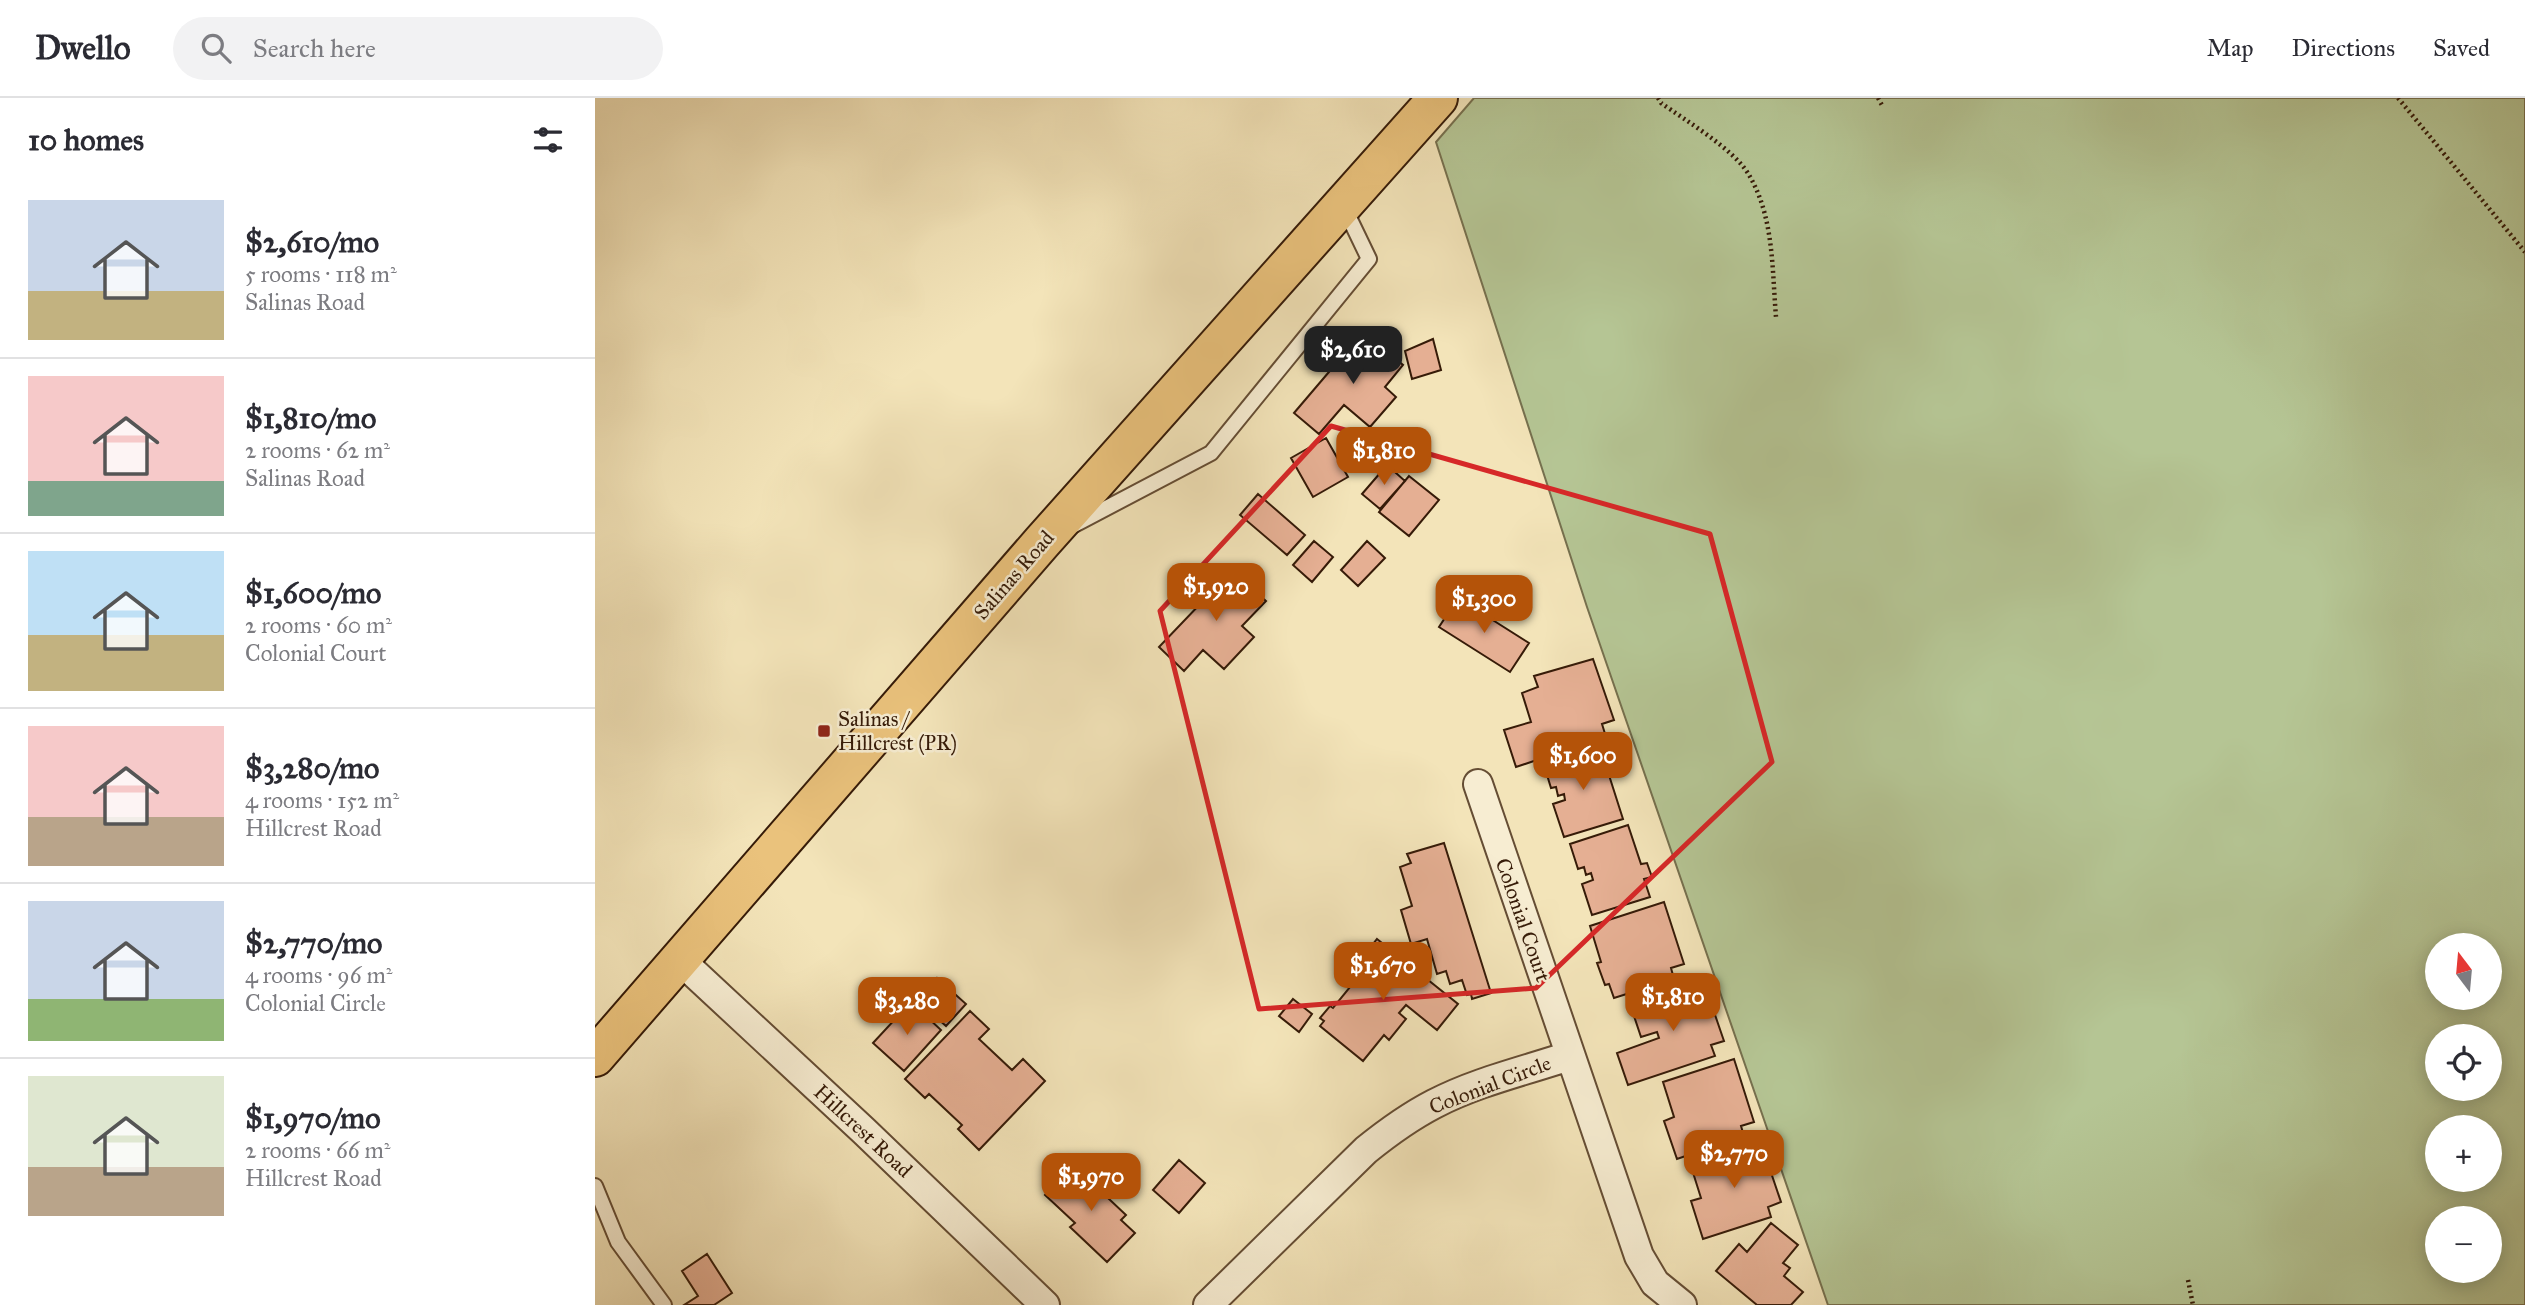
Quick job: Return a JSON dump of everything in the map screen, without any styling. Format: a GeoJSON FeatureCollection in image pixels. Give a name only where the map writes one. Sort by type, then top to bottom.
{"type":"FeatureCollection","features":[{"type":"Feature","properties":{"kind":"main road","name":"Salinas Road"},"geometry":{"type":"LineString","coordinates":[[595,1057],[1042,542],[1438,98]]}},
{"type":"Feature","properties":{"kind":"street","name":"Colonial Court"},"geometry":{"type":"LineString","coordinates":[[1478,784],[1569,1056]]}},
{"type":"Feature","properties":{"kind":"street","name":"Hillcrest Road"},"geometry":{"type":"LineString","coordinates":[[679,960],[864,1131],[1045,1305]]}},
{"type":"Feature","properties":{"kind":"street","name":"Colonial Circle"},"geometry":{"type":"LineString","coordinates":[[1208,1305],[1366,1150],[1388,1132],[1436,1103],[1462,1091],[1569,1056],[1639,1256],[1655,1283],[1682,1305]]}},
{"type":"Feature","properties":{"kind":"lane"},"geometry":{"type":"LineString","coordinates":[[1042,542],[1211,453],[1369,259],[1343,206]]}},
{"type":"Feature","properties":{"kind":"lane"},"geometry":{"type":"LineString","coordinates":[[595,1186],[618,1242],[664,1305]]}},
{"type":"Feature","properties":{"kind":"path"},"geometry":{"type":"LineString","coordinates":[[1658,98],[1661,103],[1719,144],[1748,173],[1767,217],[1776,317]]}},
{"type":"Feature","properties":{"kind":"path"},"geometry":{"type":"LineString","coordinates":[[1878,98],[1883,107]]}},
{"type":"Feature","properties":{"kind":"path"},"geometry":{"type":"LineString","coordinates":[[2397,98],[2525,251]]}},
{"type":"Feature","properties":{"kind":"path"},"geometry":{"type":"LineString","coordinates":[[2188,1280],[2193,1305]]}},
{"type":"Feature","properties":{"kind":"highlighted area"},"geometry":{"type":"Polygon","coordinates":[[[1331,426],[1710,534],[1772,762],[1536,988],[1259,1009],[1160,611],[1331,426]]]}},
{"type":"Feature","properties":{"kind":"green space"},"geometry":{"type":"Polygon","coordinates":[[[1474,98],[2525,98],[2525,1305],[1828,1305],[1587,607],[1436,142],[1474,98]]]}},
{"type":"Feature","properties":{"kind":"building"},"geometry":{"type":"Polygon","coordinates":[[[1363,332],[1403,365],[1385,387],[1396,397],[1370,427],[1344,405],[1319,434],[1294,413],[1363,332]]]}},
{"type":"Feature","properties":{"kind":"building"},"geometry":{"type":"Polygon","coordinates":[[[1433,339],[1441,370],[1412,379],[1405,351],[1433,339]]]}},
{"type":"Feature","properties":{"kind":"building"},"geometry":{"type":"Polygon","coordinates":[[[1326,438],[1348,477],[1313,497],[1291,458],[1326,438]]]}},
{"type":"Feature","properties":{"kind":"building"},"geometry":{"type":"Polygon","coordinates":[[[1387,465],[1405,481],[1380,509],[1362,494],[1387,465]]]}},
{"type":"Feature","properties":{"kind":"building"},"geometry":{"type":"Polygon","coordinates":[[[1409,476],[1439,500],[1409,536],[1379,512],[1409,476]]]}},
{"type":"Feature","properties":{"kind":"building"},"geometry":{"type":"Polygon","coordinates":[[[1258,494],[1305,535],[1287,555],[1240,515],[1258,494]]]}},
{"type":"Feature","properties":{"kind":"building"},"geometry":{"type":"Polygon","coordinates":[[[1314,541],[1333,557],[1312,582],[1293,565],[1314,541]]]}},
{"type":"Feature","properties":{"kind":"building"},"geometry":{"type":"Polygon","coordinates":[[[1367,541],[1385,558],[1358,586],[1341,570],[1367,541]]]}},
{"type":"Feature","properties":{"kind":"building"},"geometry":{"type":"Polygon","coordinates":[[[1228,566],[1266,601],[1242,626],[1254,637],[1224,669],[1203,650],[1184,671],[1159,647],[1203,601],[1199,597],[1228,566]]]}},
{"type":"Feature","properties":{"kind":"building"},"geometry":{"type":"Polygon","coordinates":[[[1458,598],[1529,643],[1510,672],[1439,627],[1458,598]]]}},
{"type":"Feature","properties":{"kind":"building"},"geometry":{"type":"Polygon","coordinates":[[[1593,659],[1614,720],[1602,724],[1606,737],[1516,767],[1504,730],[1531,722],[1522,693],[1538,687],[1534,676],[1593,659]]]}},
{"type":"Feature","properties":{"kind":"building"},"geometry":{"type":"Polygon","coordinates":[[[1600,747],[1623,819],[1564,837],[1553,804],[1565,800],[1564,794],[1558,796],[1556,787],[1551,788],[1544,765],[1600,747]]]}},
{"type":"Feature","properties":{"kind":"building"},"geometry":{"type":"Polygon","coordinates":[[[1628,825],[1641,864],[1647,863],[1652,877],[1644,879],[1650,897],[1592,915],[1582,884],[1593,880],[1591,873],[1586,875],[1584,867],[1578,869],[1570,844],[1628,825]]]}},
{"type":"Feature","properties":{"kind":"building"},"geometry":{"type":"Polygon","coordinates":[[[1444,843],[1491,993],[1472,999],[1471,994],[1467,995],[1462,980],[1450,984],[1446,971],[1437,974],[1427,939],[1411,944],[1401,910],[1412,906],[1400,867],[1411,863],[1407,854],[1444,843]]]}},
{"type":"Feature","properties":{"kind":"building"},"geometry":{"type":"Polygon","coordinates":[[[1664,902],[1684,964],[1671,968],[1674,979],[1614,998],[1609,984],[1605,985],[1597,963],[1601,962],[1590,926],[1664,902]]]}},
{"type":"Feature","properties":{"kind":"building"},"geometry":{"type":"Polygon","coordinates":[[[1377,939],[1458,1004],[1437,1030],[1406,1005],[1399,1013],[1406,1019],[1389,1040],[1384,1035],[1363,1061],[1320,1026],[1324,1021],[1320,1018],[1330,1006],[1333,1008],[1355,981],[1348,976],[1377,939]]]}},
{"type":"Feature","properties":{"kind":"building"},"geometry":{"type":"Polygon","coordinates":[[[937,978],[966,1004],[946,1026],[917,1000],[937,978]]]}},
{"type":"Feature","properties":{"kind":"building"},"geometry":{"type":"Polygon","coordinates":[[[1703,980],[1724,1041],[1711,1045],[1715,1056],[1628,1085],[1617,1053],[1659,1038],[1657,1032],[1641,1037],[1633,1013],[1649,1008],[1645,997],[1688,982],[1689,985],[1703,980]]]}},
{"type":"Feature","properties":{"kind":"building"},"geometry":{"type":"Polygon","coordinates":[[[1293,999],[1312,1014],[1299,1032],[1279,1016],[1293,999]]]}},
{"type":"Feature","properties":{"kind":"building"},"geometry":{"type":"Polygon","coordinates":[[[911,1002],[941,1030],[904,1071],[873,1043],[911,1002]]]}},
{"type":"Feature","properties":{"kind":"building"},"geometry":{"type":"Polygon","coordinates":[[[970,1011],[989,1029],[979,1039],[1012,1070],[1023,1059],[1045,1081],[979,1150],[958,1129],[962,1125],[929,1094],[925,1098],[905,1079],[970,1011]]]}},
{"type":"Feature","properties":{"kind":"building"},"geometry":{"type":"Polygon","coordinates":[[[1734,1059],[1754,1122],[1741,1126],[1744,1136],[1677,1159],[1664,1121],[1674,1117],[1663,1082],[1734,1059]]]}},
{"type":"Feature","properties":{"kind":"building"},"geometry":{"type":"Polygon","coordinates":[[[1760,1140],[1781,1202],[1768,1207],[1771,1217],[1703,1239],[1691,1201],[1701,1198],[1690,1163],[1760,1140]]]}},
{"type":"Feature","properties":{"kind":"building"},"geometry":{"type":"Polygon","coordinates":[[[1179,1160],[1205,1183],[1179,1213],[1153,1190],[1179,1160]]]}},
{"type":"Feature","properties":{"kind":"building"},"geometry":{"type":"Polygon","coordinates":[[[1073,1165],[1126,1215],[1121,1220],[1135,1233],[1107,1262],[1070,1227],[1075,1223],[1045,1195],[1073,1165]]]}},
{"type":"Feature","properties":{"kind":"building"},"geometry":{"type":"Polygon","coordinates":[[[1771,1223],[1798,1245],[1783,1263],[1790,1268],[1784,1276],[1803,1292],[1791,1305],[1757,1305],[1716,1271],[1739,1244],[1747,1252],[1771,1223]]]}},
{"type":"Feature","properties":{"kind":"building"},"geometry":{"type":"Polygon","coordinates":[[[707,1254],[732,1293],[714,1305],[684,1305],[698,1296],[682,1271],[707,1254]]]}},
{"type":"Feature","properties":{"kind":"place","name":"Salinas / Hillcrest (PR)"},"geometry":{"type":"Point","coordinates":[824,731]}}]}
